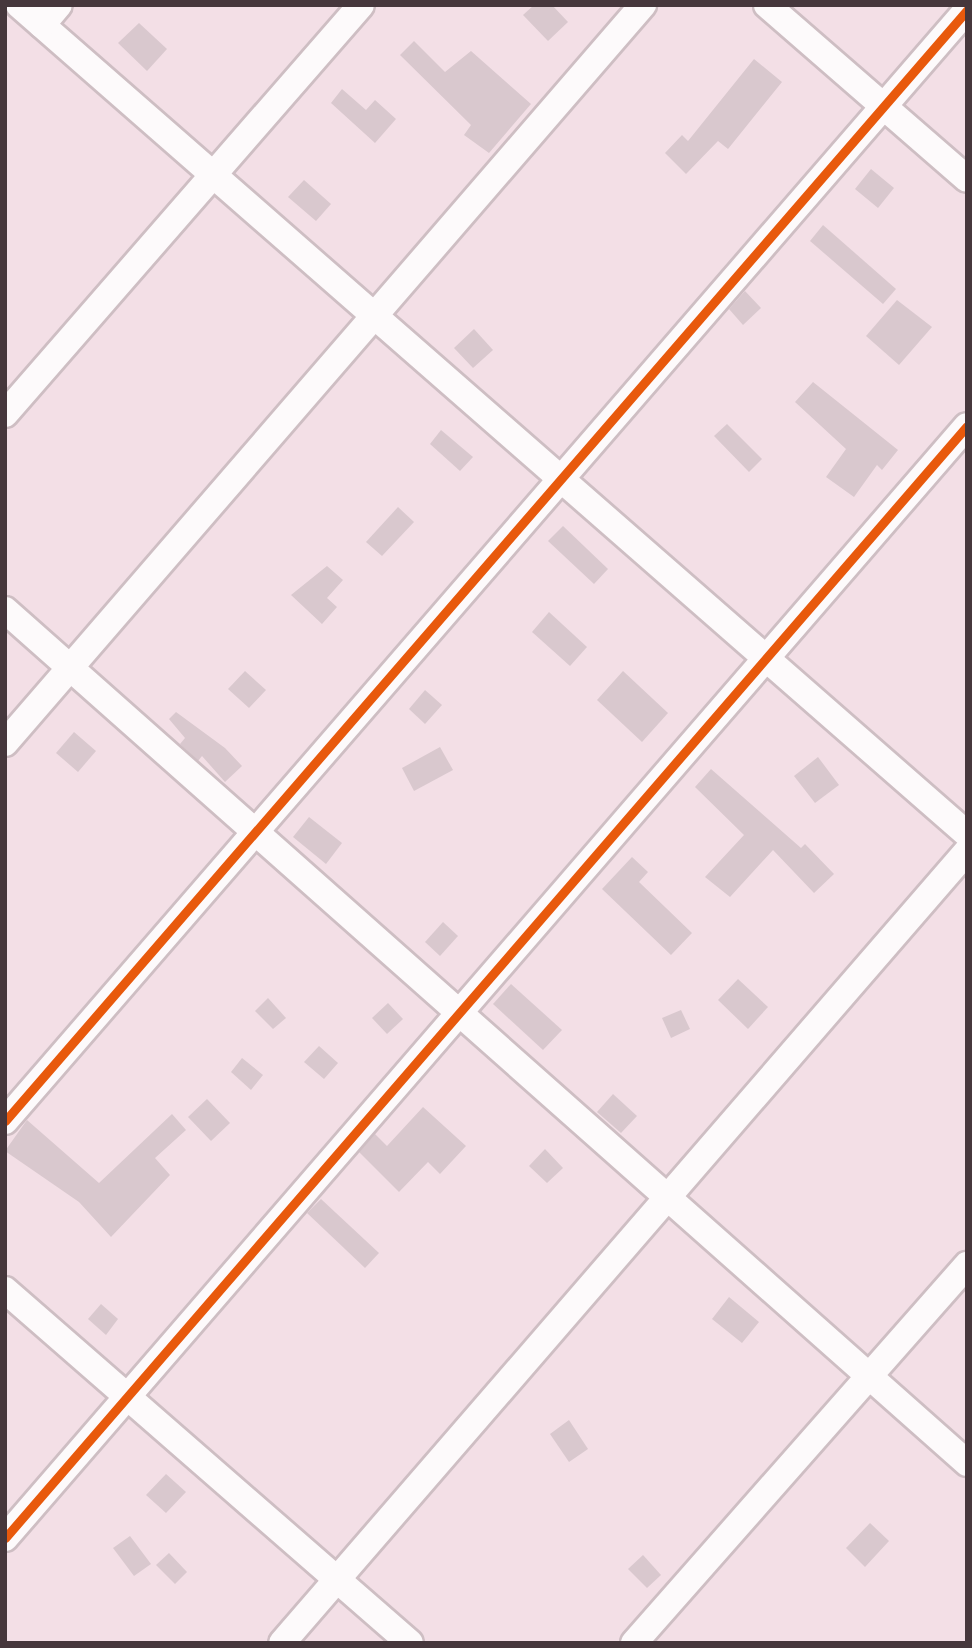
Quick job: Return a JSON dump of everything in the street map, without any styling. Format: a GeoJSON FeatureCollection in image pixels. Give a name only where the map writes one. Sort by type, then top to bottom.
{"type":"FeatureCollection","features":[{"type":"Feature","properties":{"kind":"street"},"geometry":{"type":"LineString","coordinates":[[19,5],[967,834]]}},
{"type":"Feature","properties":{"kind":"street"},"geometry":{"type":"LineString","coordinates":[[42,25],[60,5]]}},
{"type":"Feature","properties":{"kind":"street"},"geometry":{"type":"LineString","coordinates":[[5,414],[361,5]]}},
{"type":"Feature","properties":{"kind":"street"},"geometry":{"type":"LineString","coordinates":[[5,743],[643,5]]}},
{"type":"Feature","properties":{"kind":"street"},"geometry":{"type":"LineString","coordinates":[[767,5],[967,180]]}},
{"type":"Feature","properties":{"kind":"street"},"geometry":{"type":"LineString","coordinates":[[5,1121],[967,10]]}},
{"type":"Feature","properties":{"kind":"street"},"geometry":{"type":"LineString","coordinates":[[5,1538],[967,426]]}},
{"type":"Feature","properties":{"kind":"street"},"geometry":{"type":"LineString","coordinates":[[5,610],[967,1463]]}},
{"type":"Feature","properties":{"kind":"street"},"geometry":{"type":"LineString","coordinates":[[282,1643],[967,851]]}},
{"type":"Feature","properties":{"kind":"street"},"geometry":{"type":"LineString","coordinates":[[634,1643],[967,1265]]}},
{"type":"Feature","properties":{"kind":"street"},"geometry":{"type":"LineString","coordinates":[[5,1290],[410,1643]]}},
{"type":"Feature","properties":{"kind":"building"},"geometry":{"type":"Polygon","coordinates":[[[534,5],[552,5],[568,22],[548,41],[523,15],[534,5]]]}},
{"type":"Feature","properties":{"kind":"building"},"geometry":{"type":"Polygon","coordinates":[[[139,23],[167,49],[147,71],[118,43],[139,23]]]}},
{"type":"Feature","properties":{"kind":"building"},"geometry":{"type":"Polygon","coordinates":[[[414,41],[445,72],[471,51],[531,104],[489,153],[464,135],[471,125],[400,55],[414,41]]]}},
{"type":"Feature","properties":{"kind":"building"},"geometry":{"type":"Polygon","coordinates":[[[754,59],[782,82],[728,149],[718,141],[686,174],[665,153],[682,135],[688,141],[754,59]]]}},
{"type":"Feature","properties":{"kind":"building"},"geometry":{"type":"Polygon","coordinates":[[[342,89],[366,110],[375,100],[396,119],[375,143],[331,103],[342,89]]]}},
{"type":"Feature","properties":{"kind":"building"},"geometry":{"type":"Polygon","coordinates":[[[871,169],[894,188],[878,208],[855,189],[871,169]]]}},
{"type":"Feature","properties":{"kind":"building"},"geometry":{"type":"Polygon","coordinates":[[[304,180],[331,204],[316,221],[288,197],[304,180]]]}},
{"type":"Feature","properties":{"kind":"building"},"geometry":{"type":"Polygon","coordinates":[[[823,225],[896,289],[883,304],[810,241],[823,225]]]}},
{"type":"Feature","properties":{"kind":"building"},"geometry":{"type":"Polygon","coordinates":[[[745,291],[761,308],[743,325],[729,309],[745,291]]]}},
{"type":"Feature","properties":{"kind":"building"},"geometry":{"type":"Polygon","coordinates":[[[897,300],[932,327],[899,365],[866,336],[897,300]]]}},
{"type":"Feature","properties":{"kind":"building"},"geometry":{"type":"Polygon","coordinates":[[[474,329],[493,350],[473,368],[454,348],[474,329]]]}},
{"type":"Feature","properties":{"kind":"building"},"geometry":{"type":"Polygon","coordinates":[[[813,382],[898,450],[882,470],[877,465],[854,497],[826,477],[846,449],[795,402],[813,382]]]}},
{"type":"Feature","properties":{"kind":"building"},"geometry":{"type":"Polygon","coordinates":[[[727,424],[762,459],[749,472],[714,436],[727,424]]]}},
{"type":"Feature","properties":{"kind":"building"},"geometry":{"type":"Polygon","coordinates":[[[441,430],[473,457],[460,471],[430,444],[441,430]]]}},
{"type":"Feature","properties":{"kind":"building"},"geometry":{"type":"Polygon","coordinates":[[[398,507],[414,522],[382,556],[366,542],[398,507]]]}},
{"type":"Feature","properties":{"kind":"building"},"geometry":{"type":"Polygon","coordinates":[[[563,526],[608,569],[594,584],[548,541],[563,526]]]}},
{"type":"Feature","properties":{"kind":"building"},"geometry":{"type":"Polygon","coordinates":[[[327,566],[343,580],[327,598],[337,607],[322,624],[291,595],[327,566]]]}},
{"type":"Feature","properties":{"kind":"building"},"geometry":{"type":"Polygon","coordinates":[[[549,612],[587,647],[570,666],[532,632],[549,612]]]}},
{"type":"Feature","properties":{"kind":"building"},"geometry":{"type":"Polygon","coordinates":[[[245,671],[266,690],[249,708],[228,689],[245,671]]]}},
{"type":"Feature","properties":{"kind":"building"},"geometry":{"type":"Polygon","coordinates":[[[623,671],[668,713],[642,742],[597,700],[623,671]]]}},
{"type":"Feature","properties":{"kind":"building"},"geometry":{"type":"Polygon","coordinates":[[[425,690],[442,705],[425,724],[409,709],[425,690]]]}},
{"type":"Feature","properties":{"kind":"building"},"geometry":{"type":"Polygon","coordinates":[[[176,712],[225,748],[242,766],[225,782],[202,756],[198,761],[180,744],[185,738],[169,719],[176,712]]]}},
{"type":"Feature","properties":{"kind":"building"},"geometry":{"type":"Polygon","coordinates":[[[74,732],[96,751],[78,772],[56,753],[74,732]]]}},
{"type":"Feature","properties":{"kind":"building"},"geometry":{"type":"Polygon","coordinates":[[[440,747],[453,770],[414,791],[402,768],[440,747]]]}},
{"type":"Feature","properties":{"kind":"building"},"geometry":{"type":"Polygon","coordinates":[[[818,757],[839,785],[815,803],[794,776],[818,757]]]}},
{"type":"Feature","properties":{"kind":"building"},"geometry":{"type":"Polygon","coordinates":[[[711,769],[801,848],[805,844],[834,874],[814,893],[773,850],[730,897],[705,877],[744,835],[695,787],[711,769]]]}},
{"type":"Feature","properties":{"kind":"building"},"geometry":{"type":"Polygon","coordinates":[[[309,817],[342,843],[326,864],[293,837],[309,817]]]}},
{"type":"Feature","properties":{"kind":"building"},"geometry":{"type":"Polygon","coordinates":[[[632,857],[648,872],[639,882],[692,933],[671,955],[602,889],[632,857]]]}},
{"type":"Feature","properties":{"kind":"building"},"geometry":{"type":"Polygon","coordinates":[[[443,922],[458,936],[440,956],[425,942],[443,922]]]}},
{"type":"Feature","properties":{"kind":"building"},"geometry":{"type":"Polygon","coordinates":[[[738,979],[768,1007],[748,1029],[718,1000],[738,979]]]}},
{"type":"Feature","properties":{"kind":"building"},"geometry":{"type":"Polygon","coordinates":[[[511,984],[562,1030],[543,1050],[493,1004],[511,984]]]}},
{"type":"Feature","properties":{"kind":"building"},"geometry":{"type":"Polygon","coordinates":[[[268,998],[286,1018],[273,1029],[255,1011],[268,998]]]}},
{"type":"Feature","properties":{"kind":"building"},"geometry":{"type":"Polygon","coordinates":[[[388,1003],[403,1019],[387,1034],[372,1018],[388,1003]]]}},
{"type":"Feature","properties":{"kind":"building"},"geometry":{"type":"Polygon","coordinates":[[[681,1010],[690,1029],[671,1038],[662,1018],[681,1010]]]}},
{"type":"Feature","properties":{"kind":"building"},"geometry":{"type":"Polygon","coordinates":[[[319,1046],[338,1063],[324,1079],[304,1062],[319,1046]]]}},
{"type":"Feature","properties":{"kind":"building"},"geometry":{"type":"Polygon","coordinates":[[[242,1058],[263,1075],[251,1090],[231,1072],[242,1058]]]}},
{"type":"Feature","properties":{"kind":"building"},"geometry":{"type":"Polygon","coordinates":[[[613,1094],[637,1116],[621,1133],[597,1112],[613,1094]]]}},
{"type":"Feature","properties":{"kind":"building"},"geometry":{"type":"Polygon","coordinates":[[[207,1099],[230,1123],[211,1141],[188,1117],[207,1099]]]}},
{"type":"Feature","properties":{"kind":"building"},"geometry":{"type":"Polygon","coordinates":[[[423,1107],[466,1146],[440,1174],[428,1162],[399,1192],[359,1152],[375,1134],[387,1146],[423,1107]]]}},
{"type":"Feature","properties":{"kind":"building"},"geometry":{"type":"Polygon","coordinates":[[[172,1114],[186,1130],[155,1158],[170,1175],[111,1237],[79,1202],[5,1151],[27,1120],[99,1183],[172,1114]]]}},
{"type":"Feature","properties":{"kind":"building"},"geometry":{"type":"Polygon","coordinates":[[[545,1149],[563,1168],[547,1183],[529,1166],[545,1149]]]}},
{"type":"Feature","properties":{"kind":"building"},"geometry":{"type":"Polygon","coordinates":[[[321,1199],[379,1253],[365,1268],[307,1213],[321,1199]]]}},
{"type":"Feature","properties":{"kind":"building"},"geometry":{"type":"Polygon","coordinates":[[[729,1297],[759,1322],[742,1343],[712,1319],[729,1297]]]}},
{"type":"Feature","properties":{"kind":"building"},"geometry":{"type":"Polygon","coordinates":[[[101,1304],[118,1319],[106,1335],[88,1319],[101,1304]]]}},
{"type":"Feature","properties":{"kind":"building"},"geometry":{"type":"Polygon","coordinates":[[[569,1420],[588,1449],[569,1462],[550,1434],[569,1420]]]}},
{"type":"Feature","properties":{"kind":"building"},"geometry":{"type":"Polygon","coordinates":[[[166,1474],[186,1492],[166,1513],[146,1495],[166,1474]]]}},
{"type":"Feature","properties":{"kind":"building"},"geometry":{"type":"Polygon","coordinates":[[[870,1523],[889,1541],[865,1567],[846,1548],[870,1523]]]}},
{"type":"Feature","properties":{"kind":"building"},"geometry":{"type":"Polygon","coordinates":[[[130,1536],[151,1564],[134,1576],[113,1548],[130,1536]]]}},
{"type":"Feature","properties":{"kind":"building"},"geometry":{"type":"Polygon","coordinates":[[[169,1553],[187,1572],[175,1584],[156,1565],[169,1553]]]}},
{"type":"Feature","properties":{"kind":"building"},"geometry":{"type":"Polygon","coordinates":[[[643,1555],[661,1575],[647,1588],[628,1569],[643,1555]]]}},
{"type":"Feature","properties":{"kind":"cycle path"},"geometry":{"type":"LineString","coordinates":[[5,1121],[967,10]]}},
{"type":"Feature","properties":{"kind":"cycle path"},"geometry":{"type":"LineString","coordinates":[[5,1538],[967,426]]}}]}
